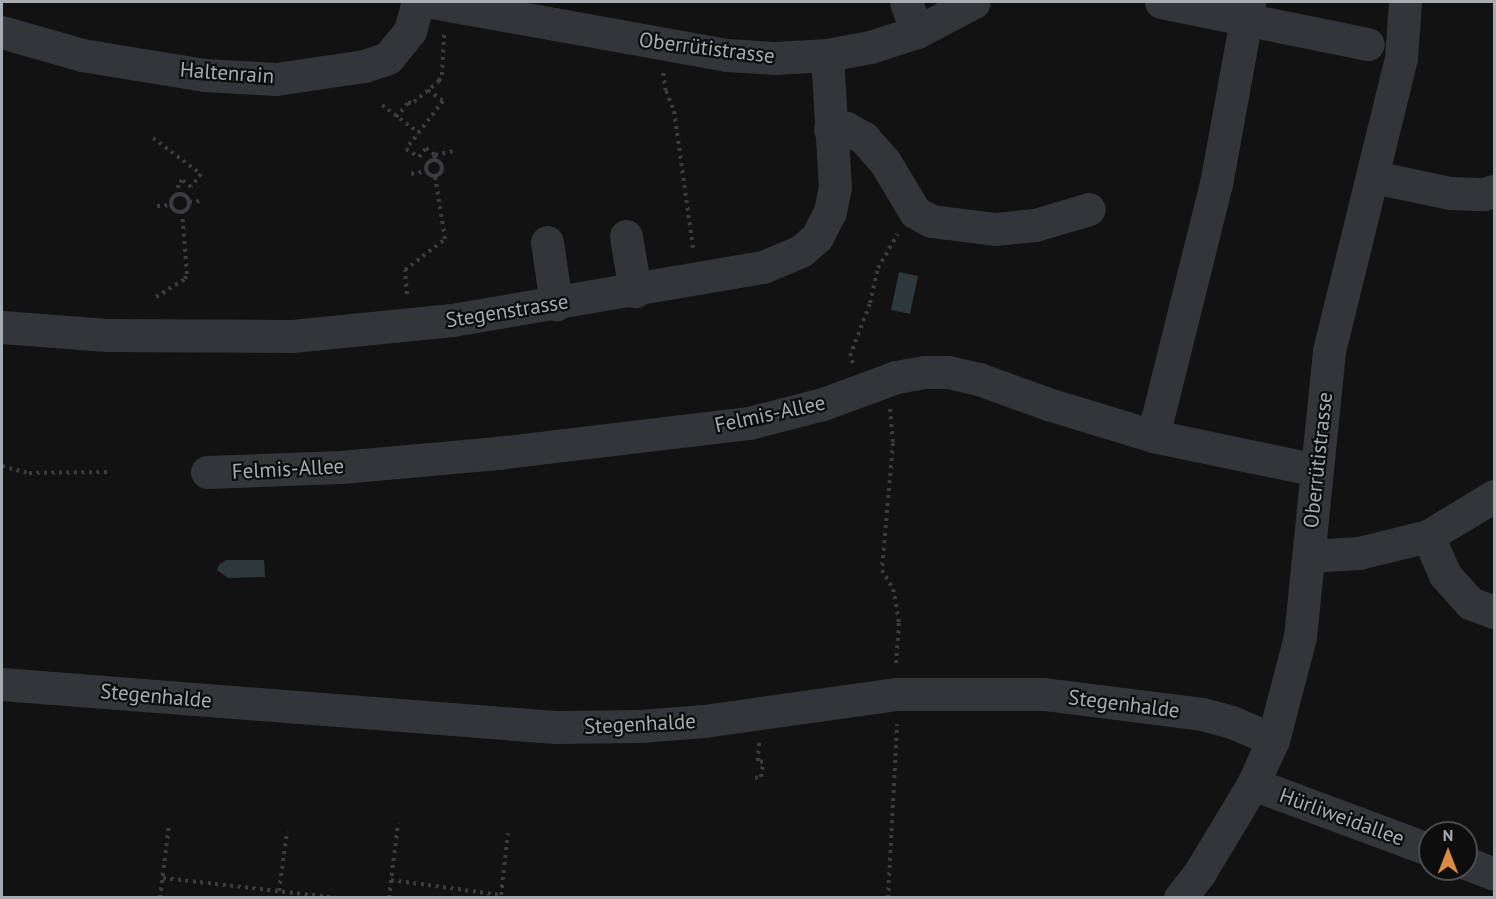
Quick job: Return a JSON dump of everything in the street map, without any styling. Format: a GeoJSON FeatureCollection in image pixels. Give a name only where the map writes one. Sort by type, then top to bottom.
{"type":"FeatureCollection","features":[{"type":"Feature","properties":{"kind":"street","name":"Haltenrain"},"geometry":{"type":"LineString","coordinates":[[2,32],[82,55],[204,75],[276,79],[364,66],[388,58],[410,31],[418,2]]}},
{"type":"Feature","properties":{"kind":"street"},"geometry":{"type":"LineString","coordinates":[[906,2],[917,32]]}},
{"type":"Feature","properties":{"kind":"street","name":"Oberrütistrasse"},"geometry":{"type":"LineString","coordinates":[[438,15],[727,55],[775,58],[827,55],[870,47],[917,32],[974,2]]}},
{"type":"Feature","properties":{"kind":"street"},"geometry":{"type":"LineString","coordinates":[[1161,2],[1247,10],[1368,44]]}},
{"type":"Feature","properties":{"kind":"street","name":"Oberrütistrasse"},"geometry":{"type":"LineString","coordinates":[[1180,897],[1200,872],[1253,784],[1273,740],[1300,637],[1329,351],[1374,177],[1401,58],[1405,2]]}},
{"type":"Feature","properties":{"kind":"street"},"geometry":{"type":"LineString","coordinates":[[1153,436],[1216,184],[1247,10]]}},
{"type":"Feature","properties":{"kind":"street","name":"Stegenstrasse"},"geometry":{"type":"LineString","coordinates":[[2,327],[107,335],[292,336],[452,320],[634,291],[763,267],[801,251],[817,237],[830,212],[835,187],[827,55]]}},
{"type":"Feature","properties":{"kind":"street"},"geometry":{"type":"LineString","coordinates":[[830,129],[846,128],[864,138],[885,162],[915,212],[931,221],[995,229],[1035,225],[1089,209]]}},
{"type":"Feature","properties":{"kind":"street"},"geometry":{"type":"LineString","coordinates":[[1374,177],[1450,193],[1484,194],[1494,191]]}},
{"type":"Feature","properties":{"kind":"street"},"geometry":{"type":"LineString","coordinates":[[626,236],[634,291]]}},
{"type":"Feature","properties":{"kind":"street"},"geometry":{"type":"LineString","coordinates":[[547,242],[556,304]]}},
{"type":"Feature","properties":{"kind":"street","name":"Felmis-Allee"},"geometry":{"type":"LineString","coordinates":[[207,472],[278,471],[497,453],[749,423],[823,404],[896,377],[925,372],[948,372],[979,379],[1048,404],[1153,436],[1317,470]]}},
{"type":"Feature","properties":{"kind":"street"},"geometry":{"type":"LineString","coordinates":[[1309,556],[1359,553],[1428,536],[1494,496]]}},
{"type":"Feature","properties":{"kind":"street"},"geometry":{"type":"LineString","coordinates":[[1428,536],[1445,575],[1470,603],[1494,612]]}},
{"type":"Feature","properties":{"kind":"street","name":"Stegenhalde"},"geometry":{"type":"LineString","coordinates":[[2,684],[555,728],[640,726],[704,721],[897,694],[1044,694],[1202,714],[1232,722],[1273,740]]}},
{"type":"Feature","properties":{"kind":"street","name":"Hürliweidallee"},"geometry":{"type":"LineString","coordinates":[[1253,784],[1418,846]]}},
{"type":"Feature","properties":{"kind":"street"},"geometry":{"type":"LineString","coordinates":[[1478,868],[1494,874]]}},
{"type":"Feature","properties":{"kind":"path"},"geometry":{"type":"LineString","coordinates":[[396,117],[408,103],[414,102],[442,75],[438,15]]}},
{"type":"Feature","properties":{"kind":"path"},"geometry":{"type":"LineString","coordinates":[[662,63],[666,91],[674,111],[694,257]]}},
{"type":"Feature","properties":{"kind":"path"},"geometry":{"type":"LineString","coordinates":[[428,90],[443,101],[406,149],[420,157],[426,148],[441,166],[439,174],[435,176]]}},
{"type":"Feature","properties":{"kind":"path"},"geometry":{"type":"LineString","coordinates":[[382,105],[418,133]]}},
{"type":"Feature","properties":{"kind":"path"},"geometry":{"type":"LineString","coordinates":[[153,138],[201,174],[192,187],[182,180],[178,184],[179,195]]}},
{"type":"Feature","properties":{"kind":"path"},"geometry":{"type":"LineString","coordinates":[[426,171],[427,164],[434,157],[454,151]]}},
{"type":"Feature","properties":{"kind":"path"},"geometry":{"type":"LineString","coordinates":[[411,174],[426,171],[435,176]]}},
{"type":"Feature","properties":{"kind":"path"},"geometry":{"type":"LineString","coordinates":[[408,302],[405,270],[445,239],[435,176]]}},
{"type":"Feature","properties":{"kind":"path"},"geometry":{"type":"LineString","coordinates":[[172,205],[175,196],[179,195],[188,198],[189,202]]}},
{"type":"Feature","properties":{"kind":"path"},"geometry":{"type":"LineString","coordinates":[[189,202],[203,201]]}},
{"type":"Feature","properties":{"kind":"path"},"geometry":{"type":"LineString","coordinates":[[182,212],[186,210],[189,202]]}},
{"type":"Feature","properties":{"kind":"path"},"geometry":{"type":"LineString","coordinates":[[157,206],[172,205]]}},
{"type":"Feature","properties":{"kind":"path"},"geometry":{"type":"LineString","coordinates":[[172,205],[174,209],[182,212]]}},
{"type":"Feature","properties":{"kind":"path"},"geometry":{"type":"LineString","coordinates":[[156,297],[185,279],[188,274],[182,212]]}},
{"type":"Feature","properties":{"kind":"path"},"geometry":{"type":"LineString","coordinates":[[856,370],[850,356],[870,303],[878,268],[894,240]]}},
{"type":"Feature","properties":{"kind":"path"},"geometry":{"type":"LineString","coordinates":[[889,403],[893,443],[882,570],[893,589],[896,604],[897,640]]}},
{"type":"Feature","properties":{"kind":"path"},"geometry":{"type":"LineString","coordinates":[[2,466],[29,473],[109,472]]}},
{"type":"Feature","properties":{"kind":"path"},"geometry":{"type":"LineString","coordinates":[[755,778],[761,777],[763,762],[758,761],[760,738]]}},
{"type":"Feature","properties":{"kind":"path"},"geometry":{"type":"LineString","coordinates":[[888,897],[896,743]]}},
{"type":"Feature","properties":{"kind":"path"},"geometry":{"type":"LineString","coordinates":[[389,897],[398,824]]}},
{"type":"Feature","properties":{"kind":"path"},"geometry":{"type":"LineString","coordinates":[[160,897],[169,825]]}},
{"type":"Feature","properties":{"kind":"path"},"geometry":{"type":"LineString","coordinates":[[279,891],[287,832]]}},
{"type":"Feature","properties":{"kind":"path"},"geometry":{"type":"LineString","coordinates":[[391,880],[501,895],[508,833]]}},
{"type":"Feature","properties":{"kind":"path"},"geometry":{"type":"LineString","coordinates":[[163,878],[338,897]]}},
{"type":"Feature","properties":{"kind":"shaded area"},"geometry":{"type":"Polygon","coordinates":[[[899,272],[918,276],[910,314],[891,310],[899,272]]]}},
{"type":"Feature","properties":{"kind":"shaded area"},"geometry":{"type":"Polygon","coordinates":[[[226,560],[264,560],[265,577],[228,578],[217,570],[219,565],[226,560]]]}}]}
